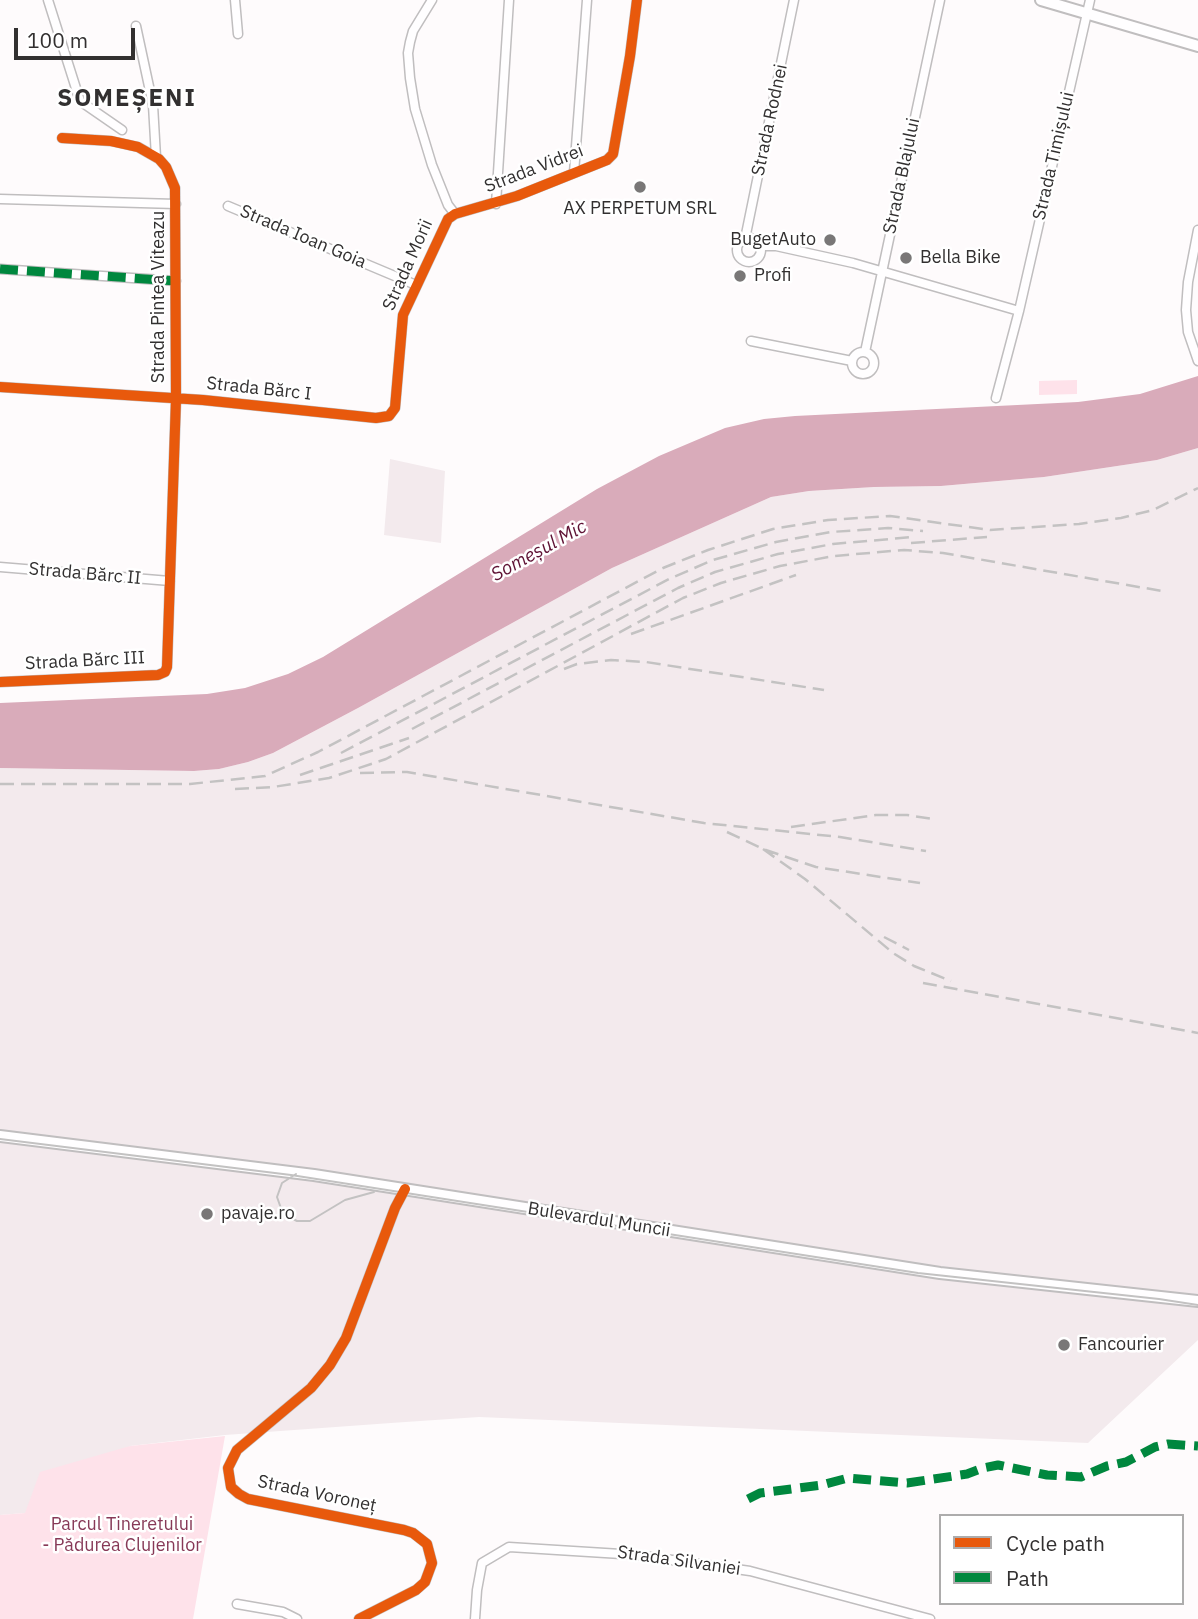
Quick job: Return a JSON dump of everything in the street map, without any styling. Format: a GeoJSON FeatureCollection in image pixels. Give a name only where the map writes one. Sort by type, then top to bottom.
{"type":"FeatureCollection","features":[{"type":"Feature","properties":{"kind":"main road"},"geometry":{"type":"LineString","coordinates":[[1041,0],[1198,46]]}},
{"type":"Feature","properties":{"kind":"main road","name":"Bulevardul Muncii"},"geometry":{"type":"LineString","coordinates":[[0,1136],[306,1174],[940,1273],[1198,1301]]}},
{"type":"Feature","properties":{"kind":"street"},"geometry":{"type":"LineString","coordinates":[[48,0],[80,102],[122,130]]}},
{"type":"Feature","properties":{"kind":"street"},"geometry":{"type":"LineString","coordinates":[[235,0],[237,34]]}},
{"type":"Feature","properties":{"kind":"street","name":"Strada Morii"},"geometry":{"type":"LineString","coordinates":[[389,416],[394,408],[400,326],[445,222],[455,214],[443,192],[423,138],[415,109],[408,63],[413,31],[432,0]]}},
{"type":"Feature","properties":{"kind":"street"},"geometry":{"type":"LineString","coordinates":[[496,204],[509,0]]}},
{"type":"Feature","properties":{"kind":"street"},"geometry":{"type":"LineString","coordinates":[[574,173],[587,0]]}},
{"type":"Feature","properties":{"kind":"street","name":"Strada Vidrei"},"geometry":{"type":"LineString","coordinates":[[455,214],[496,204],[611,158],[631,57],[637,0]]}},
{"type":"Feature","properties":{"kind":"street","name":"Strada Rodnei"},"geometry":{"type":"LineString","coordinates":[[745,239],[794,0]]}},
{"type":"Feature","properties":{"kind":"street","name":"Strada Blajului"},"geometry":{"type":"LineString","coordinates":[[751,341],[852,361],[852,368],[863,375],[870,372],[874,366],[874,358],[865,352],[940,0]]}},
{"type":"Feature","properties":{"kind":"street","name":"Strada Timișului"},"geometry":{"type":"LineString","coordinates":[[996,398],[1090,0]]}},
{"type":"Feature","properties":{"kind":"street"},"geometry":{"type":"LineString","coordinates":[[62,138],[125,143],[156,157],[153,105],[136,26]]}},
{"type":"Feature","properties":{"kind":"street","name":"Strada Pintea Viteazu"},"geometry":{"type":"LineString","coordinates":[[156,157],[171,178],[176,204],[176,399],[167,667]]}},
{"type":"Feature","properties":{"kind":"street"},"geometry":{"type":"LineString","coordinates":[[0,199],[176,204]]}},
{"type":"Feature","properties":{"kind":"street","name":"Strada Ioan Goia"},"geometry":{"type":"LineString","coordinates":[[228,206],[416,285]]}},
{"type":"Feature","properties":{"kind":"street"},"geometry":{"type":"LineString","coordinates":[[1198,230],[1188,282],[1186,310],[1188,332],[1198,361]]}},
{"type":"Feature","properties":{"kind":"street"},"geometry":{"type":"LineString","coordinates":[[745,239],[752,239],[760,246],[761,253],[757,259],[745,262],[739,258],[739,244],[745,239]]}},
{"type":"Feature","properties":{"kind":"street"},"geometry":{"type":"LineString","coordinates":[[760,246],[776,246],[881,271],[1018,311]]}},
{"type":"Feature","properties":{"kind":"street"},"geometry":{"type":"LineString","coordinates":[[0,269],[176,281]]}},
{"type":"Feature","properties":{"kind":"street"},"geometry":{"type":"LineString","coordinates":[[852,361],[858,353],[865,352]]}},
{"type":"Feature","properties":{"kind":"street","name":"Strada Bărc I"},"geometry":{"type":"LineString","coordinates":[[0,387],[176,399],[376,418],[389,416]]}},
{"type":"Feature","properties":{"kind":"street","name":"Strada Bărc II"},"geometry":{"type":"LineString","coordinates":[[0,566],[170,581]]}},
{"type":"Feature","properties":{"kind":"street","name":"Strada Bărc III"},"geometry":{"type":"LineString","coordinates":[[0,682],[158,675],[165,672],[167,667]]}},
{"type":"Feature","properties":{"kind":"street","name":"Strada Voroneț"},"geometry":{"type":"LineString","coordinates":[[359,1619],[416,1591],[425,1582],[432,1563],[426,1544],[413,1532],[248,1499],[231,1487],[228,1468],[237,1450],[311,1388],[330,1365],[345,1338],[395,1208],[405,1189]]}},
{"type":"Feature","properties":{"kind":"street","name":"Strada Silvaniei"},"geometry":{"type":"LineString","coordinates":[[475,1619],[482,1563],[509,1548],[637,1555],[750,1571],[930,1619]]}},
{"type":"Feature","properties":{"kind":"street"},"geometry":{"type":"LineString","coordinates":[[237,1604],[283,1612],[297,1619]]}},
{"type":"Feature","properties":{"kind":"shaded area"},"geometry":{"type":"Polygon","coordinates":[[[1198,448],[1198,1340],[1088,1443],[479,1417],[225,1435],[130,1446],[25,1513],[0,1515],[0,768],[194,771],[219,769],[248,762],[273,753],[358,708],[612,568],[771,497],[809,491],[941,486],[1044,477],[1157,460],[1198,448]]]}},
{"type":"Feature","properties":{"kind":"shaded area"},"geometry":{"type":"Polygon","coordinates":[[[390,459],[445,471],[441,543],[384,535],[390,459]]]}},
{"type":"Feature","properties":{"kind":"green space"},"geometry":{"type":"Polygon","coordinates":[[[1077,380],[1077,394],[1039,395],[1039,381],[1077,380]]]}},
{"type":"Feature","properties":{"kind":"green space","name":"Parcul Tineretului - Pădurea Clujenilor"},"geometry":{"type":"Polygon","coordinates":[[[225,1436],[193,1619],[0,1619],[0,1515],[25,1513],[40,1472],[130,1446],[225,1436]]]}},
{"type":"Feature","properties":{"kind":"water","name":"Someșul Mic"},"geometry":{"type":"Polygon","coordinates":[[[1198,376],[1198,448],[1157,460],[1044,477],[941,486],[809,491],[771,497],[612,568],[358,708],[273,753],[248,762],[219,769],[194,771],[0,768],[0,703],[207,694],[245,688],[288,674],[323,657],[597,489],[659,456],[725,428],[764,419],[795,416],[1078,402],[1140,394],[1198,376]]]}},
{"type":"Feature","properties":{"kind":"tram line"},"geometry":{"type":"LineString","coordinates":[[0,1139],[291,1175],[918,1273],[1198,1305]]}},
{"type":"Feature","properties":{"kind":"tram line"},"geometry":{"type":"LineString","coordinates":[[296,1174],[282,1183],[277,1197],[283,1214],[297,1221],[310,1221],[345,1200],[374,1192]]}},
{"type":"Feature","properties":{"kind":"railway"},"geometry":{"type":"LineString","coordinates":[[0,784],[190,784],[265,776],[318,752],[663,568],[773,529],[828,520],[890,516],[990,530],[1079,524],[1153,510],[1198,488]]}},
{"type":"Feature","properties":{"kind":"railway"},"geometry":{"type":"LineString","coordinates":[[341,753],[669,579],[713,560],[776,542],[831,532],[888,528],[923,531]]}},
{"type":"Feature","properties":{"kind":"railway"},"geometry":{"type":"LineString","coordinates":[[412,729],[678,588],[715,572],[778,554],[833,544],[913,537]]}},
{"type":"Feature","properties":{"kind":"railway"},"geometry":{"type":"LineString","coordinates":[[911,543],[987,537]]}},
{"type":"Feature","properties":{"kind":"railway"},"geometry":{"type":"LineString","coordinates":[[235,789],[273,787],[329,778],[386,759],[683,598],[721,583],[780,566],[834,556],[904,550],[943,553],[1162,591]]}},
{"type":"Feature","properties":{"kind":"railway"},"geometry":{"type":"LineString","coordinates":[[631,634],[796,575]]}},
{"type":"Feature","properties":{"kind":"railway"},"geometry":{"type":"LineString","coordinates":[[564,669],[577,664],[611,660],[646,662],[824,690]]}},
{"type":"Feature","properties":{"kind":"railway"},"geometry":{"type":"LineString","coordinates":[[300,775],[409,738]]}},
{"type":"Feature","properties":{"kind":"railway"},"geometry":{"type":"LineString","coordinates":[[360,773],[407,772],[704,823],[840,837],[926,851]]}},
{"type":"Feature","properties":{"kind":"railway"},"geometry":{"type":"LineString","coordinates":[[791,827],[876,815],[907,815],[933,819]]}},
{"type":"Feature","properties":{"kind":"railway"},"geometry":{"type":"LineString","coordinates":[[727,832],[763,849],[816,867],[920,883]]}},
{"type":"Feature","properties":{"kind":"railway"},"geometry":{"type":"LineString","coordinates":[[763,849],[805,879],[893,953],[914,966],[951,981]]}},
{"type":"Feature","properties":{"kind":"railway"},"geometry":{"type":"LineString","coordinates":[[884,937],[909,950]]}},
{"type":"Feature","properties":{"kind":"railway"},"geometry":{"type":"LineString","coordinates":[[923,983],[1198,1033]]}},
{"type":"Feature","properties":{"kind":"marked path"},"geometry":{"type":"LineString","coordinates":[[0,269],[176,281]]}},
{"type":"Feature","properties":{"kind":"marked path"},"geometry":{"type":"LineString","coordinates":[[748,1499],[760,1493],[822,1485],[848,1478],[907,1483],[967,1474],[998,1465],[1047,1475],[1081,1477],[1107,1466],[1126,1462],[1155,1447],[1168,1444],[1198,1446]]}},
{"type":"Feature","properties":{"kind":"cycle path"},"geometry":{"type":"LineString","coordinates":[[0,387],[203,400],[376,418],[389,416],[395,408],[403,315],[448,219],[455,214],[517,196],[607,160],[613,154],[637,0]]}},
{"type":"Feature","properties":{"kind":"cycle path"},"geometry":{"type":"LineString","coordinates":[[0,682],[158,675],[165,672],[167,667],[176,399],[175,188],[166,167],[159,159],[138,147],[111,141],[62,138]]}},
{"type":"Feature","properties":{"kind":"cycle path"},"geometry":{"type":"LineString","coordinates":[[359,1619],[416,1590],[425,1582],[432,1563],[427,1544],[413,1533],[404,1530],[248,1499],[231,1487],[228,1468],[237,1450],[311,1388],[330,1365],[346,1338],[395,1208],[405,1189]]}},
{"type":"Feature","properties":{"kind":"place","name":"AX PERPETUM SRL"},"geometry":{"type":"Point","coordinates":[640,187]}},
{"type":"Feature","properties":{"kind":"place","name":"BugetAuto"},"geometry":{"type":"Point","coordinates":[830,240]}},
{"type":"Feature","properties":{"kind":"place","name":"Bella Bike"},"geometry":{"type":"Point","coordinates":[906,258]}},
{"type":"Feature","properties":{"kind":"place","name":"Profi"},"geometry":{"type":"Point","coordinates":[740,276]}},
{"type":"Feature","properties":{"kind":"place","name":"pavaje.ro"},"geometry":{"type":"Point","coordinates":[207,1214]}},
{"type":"Feature","properties":{"kind":"place","name":"Fancourier"},"geometry":{"type":"Point","coordinates":[1064,1345]}},
{"type":"Feature","properties":{"kind":"district","name":"SOMEȘENI"},"geometry":{"type":"Point","coordinates":[127,99]}}]}
